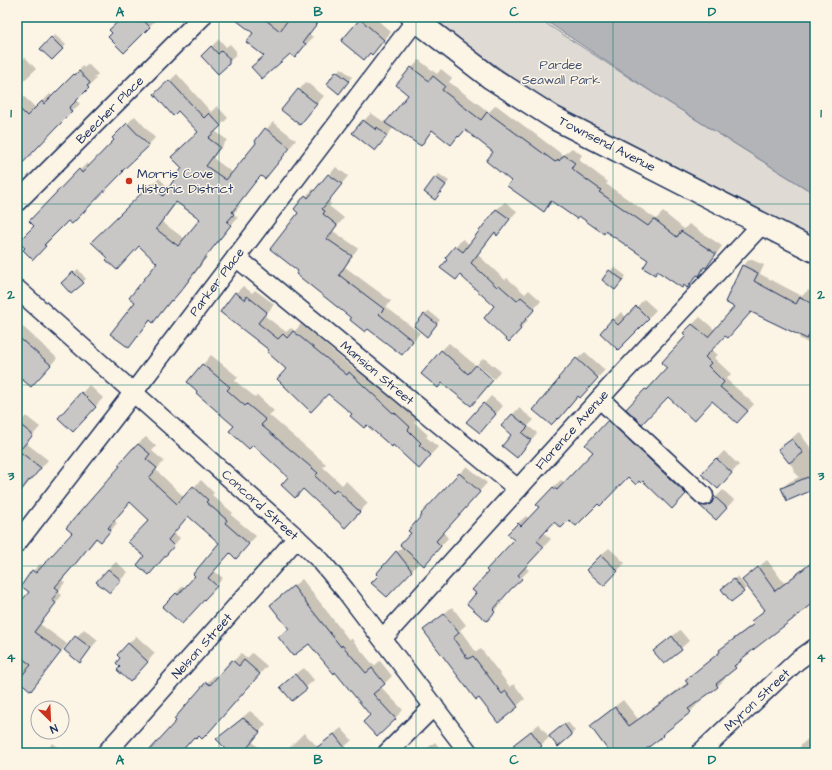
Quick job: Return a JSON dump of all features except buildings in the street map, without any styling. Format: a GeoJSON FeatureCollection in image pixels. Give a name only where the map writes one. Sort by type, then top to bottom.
{"type":"FeatureCollection","features":[{"type":"Feature","properties":{"kind":"main road","name":"Townsend Avenue"},"geometry":{"type":"LineString","coordinates":[[414,19],[491,78],[554,118],[763,223],[815,251]]}},
{"type":"Feature","properties":{"kind":"street","name":"Beecher Place"},"geometry":{"type":"LineString","coordinates":[[17,202],[202,17]]}},
{"type":"Feature","properties":{"kind":"street","name":"Parker Place"},"geometry":{"type":"LineString","coordinates":[[17,543],[134,393],[414,19]]}},
{"type":"Feature","properties":{"kind":"street","name":"Florence Avenue"},"geometry":{"type":"LineString","coordinates":[[383,638],[600,399],[763,223]]}},
{"type":"Feature","properties":{"kind":"street","name":"Mansion Street"},"geometry":{"type":"LineString","coordinates":[[236,257],[518,489]]}},
{"type":"Feature","properties":{"kind":"street","name":"Concord Street"},"geometry":{"type":"LineString","coordinates":[[17,289],[321,561],[383,638],[469,753]]}},
{"type":"Feature","properties":{"kind":"street"},"geometry":{"type":"LineString","coordinates":[[600,399],[704,496]]}},
{"type":"Feature","properties":{"kind":"street","name":"Nelson Street"},"geometry":{"type":"LineString","coordinates":[[106,753],[297,538]]}},
{"type":"Feature","properties":{"kind":"street","name":"Myron Street"},"geometry":{"type":"LineString","coordinates":[[700,753],[797,662],[815,648]]}},
{"type":"Feature","properties":{"kind":"street"},"geometry":{"type":"LineString","coordinates":[[387,753],[434,706]]}},
{"type":"Feature","properties":{"kind":"green space","name":"Pardee Seawall Park"},"geometry":{"type":"Polygon","coordinates":[[[432,17],[536,17],[628,77],[815,194],[815,240],[783,221],[544,100],[470,47],[432,17]]]}},
{"type":"Feature","properties":{"kind":"shaded area"},"geometry":{"type":"Polygon","coordinates":[[[540,17],[815,17],[815,194],[652,92],[540,17]]]}},
{"type":"Feature","properties":{"kind":"place","name":"Morris Cove Historic District"},"geometry":{"type":"Point","coordinates":[129,181]}}]}
